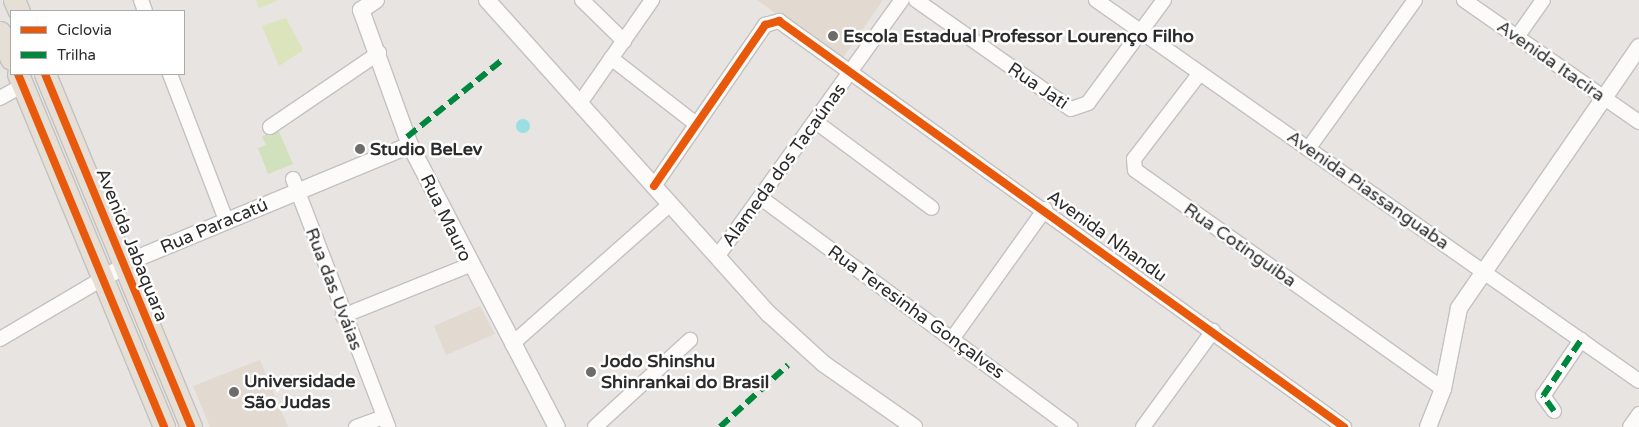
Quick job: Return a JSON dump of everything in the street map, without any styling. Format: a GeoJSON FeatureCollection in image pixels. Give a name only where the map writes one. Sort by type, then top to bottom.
{"type":"FeatureCollection","features":[{"type":"Feature","properties":{"kind":"main road"},"geometry":{"type":"LineString","coordinates":[[0,32],[10,57]]}},
{"type":"Feature","properties":{"kind":"main road","name":"Avenida Jabaquara"},"geometry":{"type":"LineString","coordinates":[[45,75],[191,427]]}},
{"type":"Feature","properties":{"kind":"main road"},"geometry":{"type":"LineString","coordinates":[[20,80],[164,427]]}},
{"type":"Feature","properties":{"kind":"street"},"geometry":{"type":"LineString","coordinates":[[358,5],[376,0]]}},
{"type":"Feature","properties":{"kind":"street"},"geometry":{"type":"LineString","coordinates":[[488,0],[717,256],[804,348],[914,427]]}},
{"type":"Feature","properties":{"kind":"street"},"geometry":{"type":"LineString","coordinates":[[582,0],[624,41]]}},
{"type":"Feature","properties":{"kind":"street"},"geometry":{"type":"LineString","coordinates":[[580,103],[652,0]]}},
{"type":"Feature","properties":{"kind":"street","name":"Alameda dos Tacaúnas"},"geometry":{"type":"LineString","coordinates":[[717,256],[816,122],[902,0]]}},
{"type":"Feature","properties":{"kind":"street","name":"Rua Jati"},"geometry":{"type":"LineString","coordinates":[[916,0],[1071,110],[1088,103],[1142,32]]}},
{"type":"Feature","properties":{"kind":"street","name":"Avenida Piassanguaba"},"geometry":{"type":"LineString","coordinates":[[1096,0],[1639,381]]}},
{"type":"Feature","properties":{"kind":"street"},"geometry":{"type":"LineString","coordinates":[[1142,32],[1164,0]]}},
{"type":"Feature","properties":{"kind":"street"},"geometry":{"type":"LineString","coordinates":[[1308,149],[1414,0]]}},
{"type":"Feature","properties":{"kind":"street","name":"Avenida Itacira"},"geometry":{"type":"LineString","coordinates":[[1464,0],[1639,122]]}},
{"type":"Feature","properties":{"kind":"street"},"geometry":{"type":"LineString","coordinates":[[1517,38],[1543,0]]}},
{"type":"Feature","properties":{"kind":"street","name":"Rua Mauro"},"geometry":{"type":"LineString","coordinates":[[358,5],[379,53],[410,145],[470,265],[557,427]]}},
{"type":"Feature","properties":{"kind":"street","name":"Avenida Nhandu"},"geometry":{"type":"LineString","coordinates":[[696,124],[770,21],[782,23],[850,73],[1045,209],[1344,427]]}},
{"type":"Feature","properties":{"kind":"street"},"geometry":{"type":"LineString","coordinates":[[1428,427],[1442,389],[1460,308],[1483,270],[1639,47]]}},
{"type":"Feature","properties":{"kind":"street"},"geometry":{"type":"LineString","coordinates":[[270,127],[379,53]]}},
{"type":"Feature","properties":{"kind":"street"},"geometry":{"type":"LineString","coordinates":[[611,58],[696,124],[654,186]]}},
{"type":"Feature","properties":{"kind":"street","name":"Rua Cotinguiba"},"geometry":{"type":"LineString","coordinates":[[1200,73],[1134,160],[1135,170],[1442,389]]}},
{"type":"Feature","properties":{"kind":"street"},"geometry":{"type":"LineString","coordinates":[[170,75],[226,220]]}},
{"type":"Feature","properties":{"kind":"street"},"geometry":{"type":"LineString","coordinates":[[0,98],[20,80]]}},
{"type":"Feature","properties":{"kind":"street"},"geometry":{"type":"LineString","coordinates":[[816,122],[932,208]]}},
{"type":"Feature","properties":{"kind":"street","name":"Rua Paracatú"},"geometry":{"type":"LineString","coordinates":[[0,339],[124,265],[226,220],[295,185],[410,145]]}},
{"type":"Feature","properties":{"kind":"street","name":"Rua das Uváias"},"geometry":{"type":"LineString","coordinates":[[295,185],[343,316],[386,422]]}},
{"type":"Feature","properties":{"kind":"street","name":"Rua Teresinha Gonçalves"},"geometry":{"type":"LineString","coordinates":[[761,198],[1070,427]]}},
{"type":"Feature","properties":{"kind":"street"},"geometry":{"type":"LineString","coordinates":[[512,344],[670,204]]}},
{"type":"Feature","properties":{"kind":"street"},"geometry":{"type":"LineString","coordinates":[[952,339],[1045,209]]}},
{"type":"Feature","properties":{"kind":"street"},"geometry":{"type":"LineString","coordinates":[[343,316],[470,265]]}},
{"type":"Feature","properties":{"kind":"street"},"geometry":{"type":"LineString","coordinates":[[1143,427],[1213,331]]}},
{"type":"Feature","properties":{"kind":"street"},"geometry":{"type":"LineString","coordinates":[[595,427],[690,340]]}},
{"type":"Feature","properties":{"kind":"street"},"geometry":{"type":"LineString","coordinates":[[1554,411],[1543,396],[1581,340]]}},
{"type":"Feature","properties":{"kind":"street"},"geometry":{"type":"LineString","coordinates":[[1630,427],[1639,414]]}},
{"type":"Feature","properties":{"kind":"street"},"geometry":{"type":"LineString","coordinates":[[356,427],[386,422]]}},
{"type":"Feature","properties":{"kind":"shaded area","name":"Escola Estadual Professor Lourenço Filho"},"geometry":{"type":"Polygon","coordinates":[[[757,0],[883,0],[842,59],[757,0]]]}},
{"type":"Feature","properties":{"kind":"shaded area"},"geometry":{"type":"Polygon","coordinates":[[[480,306],[495,334],[446,355],[434,326],[480,306]]]}},
{"type":"Feature","properties":{"kind":"shaded area","name":"Universidade São Judas"},"geometry":{"type":"Polygon","coordinates":[[[260,360],[288,427],[210,427],[193,386],[260,360]]]}},
{"type":"Feature","properties":{"kind":"green space"},"geometry":{"type":"Polygon","coordinates":[[[256,0],[276,0],[277,1],[259,8],[256,0]]]}},
{"type":"Feature","properties":{"kind":"green space"},"geometry":{"type":"Polygon","coordinates":[[[286,18],[303,50],[279,66],[262,26],[286,18]]]}},
{"type":"Feature","properties":{"kind":"green space"},"geometry":{"type":"Polygon","coordinates":[[[277,127],[293,164],[268,174],[258,148],[266,145],[262,137],[277,127]]]}},
{"type":"Feature","properties":{"kind":"water"},"geometry":{"type":"Polygon","coordinates":[[[520,119],[526,119],[530,126],[526,133],[520,133],[516,129],[516,123],[520,119]]]}},
{"type":"Feature","properties":{"kind":"marked path"},"geometry":{"type":"LineString","coordinates":[[407,137],[501,61]]}},
{"type":"Feature","properties":{"kind":"marked path"},"geometry":{"type":"LineString","coordinates":[[1554,411],[1543,396],[1581,340]]}},
{"type":"Feature","properties":{"kind":"marked path"},"geometry":{"type":"LineString","coordinates":[[720,427],[788,365]]}},
{"type":"Feature","properties":{"kind":"cycle path"},"geometry":{"type":"LineString","coordinates":[[654,186],[765,25],[779,21],[1344,427]]}},
{"type":"Feature","properties":{"kind":"cycle path"},"geometry":{"type":"LineString","coordinates":[[18,75],[164,427]]}},
{"type":"Feature","properties":{"kind":"cycle path"},"geometry":{"type":"LineString","coordinates":[[45,75],[191,427]]}},
{"type":"Feature","properties":{"kind":"place","name":"Escola Estadual Professor Lourenço Filho"},"geometry":{"type":"Point","coordinates":[833,36]}},
{"type":"Feature","properties":{"kind":"place","name":"Studio BeLev"},"geometry":{"type":"Point","coordinates":[360,149]}},
{"type":"Feature","properties":{"kind":"place","name":"Jodo Shinshu Shinrankai do Brasil"},"geometry":{"type":"Point","coordinates":[591,372]}},
{"type":"Feature","properties":{"kind":"place","name":"Universidade São Judas"},"geometry":{"type":"Point","coordinates":[234,392]}}]}
